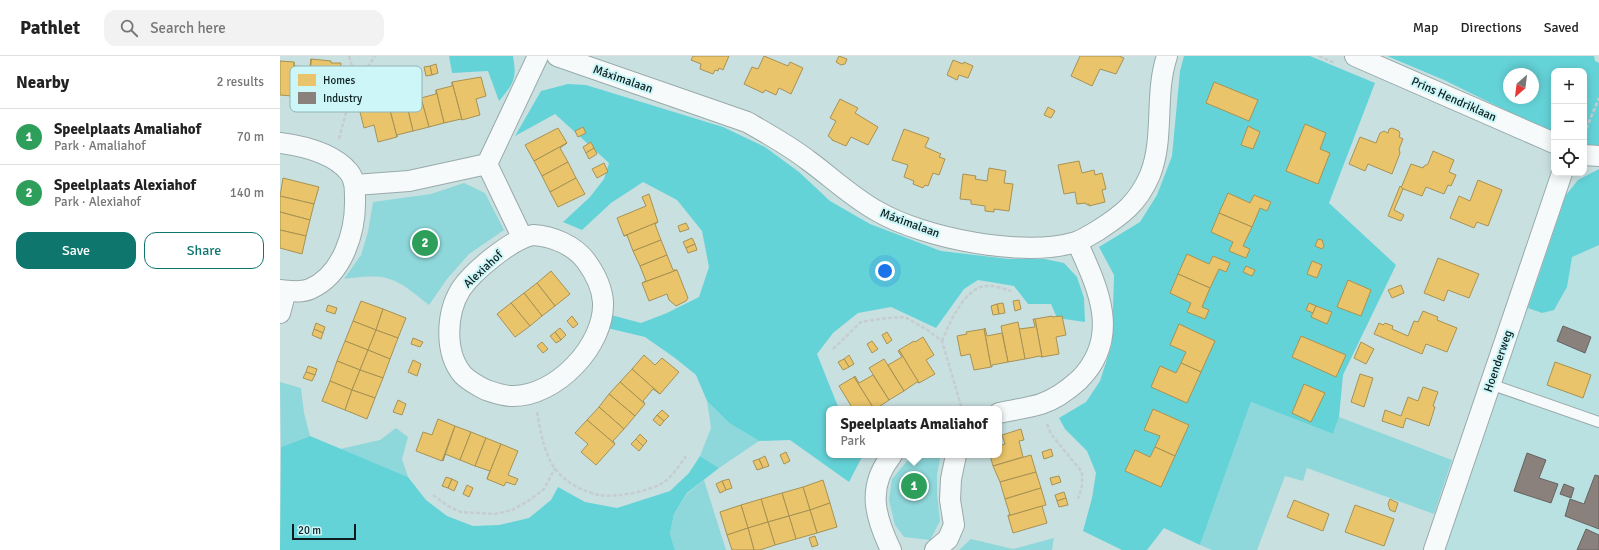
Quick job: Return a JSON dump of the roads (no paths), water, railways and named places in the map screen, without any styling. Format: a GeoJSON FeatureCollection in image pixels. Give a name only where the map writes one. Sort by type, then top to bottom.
{"type":"FeatureCollection","features":[{"type":"Feature","properties":{"kind":"street"},"geometry":{"type":"LineString","coordinates":[[487,164],[538,56]]}},
{"type":"Feature","properties":{"kind":"street","name":"Máximalaan"},"geometry":{"type":"LineString","coordinates":[[557,56],[747,122],[808,160],[837,184],[877,211],[916,228],[954,238],[1014,248],[1040,248],[1077,242],[1117,218],[1129,208],[1150,175],[1159,141],[1159,99],[1167,56]]}},
{"type":"Feature","properties":{"kind":"street","name":"Prins Hendriklaan"},"geometry":{"type":"LineString","coordinates":[[1354,56],[1551,142]]}},
{"type":"Feature","properties":{"kind":"street"},"geometry":{"type":"LineString","coordinates":[[280,143],[294,145],[317,152],[334,160],[349,173],[355,185],[354,221],[351,237],[344,254],[335,269],[310,289],[294,292],[283,290],[280,313]]}},
{"type":"Feature","properties":{"kind":"street"},"geometry":{"type":"LineString","coordinates":[[1587,155],[1599,156]]}},
{"type":"Feature","properties":{"kind":"street"},"geometry":{"type":"LineString","coordinates":[[355,185],[409,181],[487,164]]}},
{"type":"Feature","properties":{"kind":"street"},"geometry":{"type":"LineString","coordinates":[[487,164],[522,237]]}},
{"type":"Feature","properties":{"kind":"street","name":"Hoenderweg"},"geometry":{"type":"LineString","coordinates":[[1434,550],[1561,176]]}},
{"type":"Feature","properties":{"kind":"street","name":"Alexiahof"},"geometry":{"type":"LineString","coordinates":[[542,235],[560,242],[581,255],[594,272],[603,302],[601,322],[585,354],[557,381],[533,393],[512,396],[498,395],[474,383],[464,375],[455,361],[449,332],[455,303],[462,288],[487,262],[522,237],[542,235]]}},
{"type":"Feature","properties":{"kind":"street"},"geometry":{"type":"LineString","coordinates":[[1002,412],[1041,404],[1066,392],[1088,370],[1098,351],[1102,334],[1102,311],[1096,285],[1077,242]]}},
{"type":"Feature","properties":{"kind":"street"},"geometry":{"type":"LineString","coordinates":[[889,458],[878,479],[876,514],[891,550]]}},
{"type":"Feature","properties":{"kind":"street"},"geometry":{"type":"LineString","coordinates":[[935,550],[948,539],[954,525],[950,500],[951,479],[955,458]]}},
{"type":"Feature","properties":{"kind":"lane"},"geometry":{"type":"LineString","coordinates":[[1490,384],[1599,422]]}},
{"type":"Feature","properties":{"kind":"place","name":"Speelplaats Alexiahof"},"geometry":{"type":"Point","coordinates":[425,243]}},
{"type":"Feature","properties":{"kind":"place","name":"Speelplaats Amaliahof"},"geometry":{"type":"Point","coordinates":[914,486]}}]}
